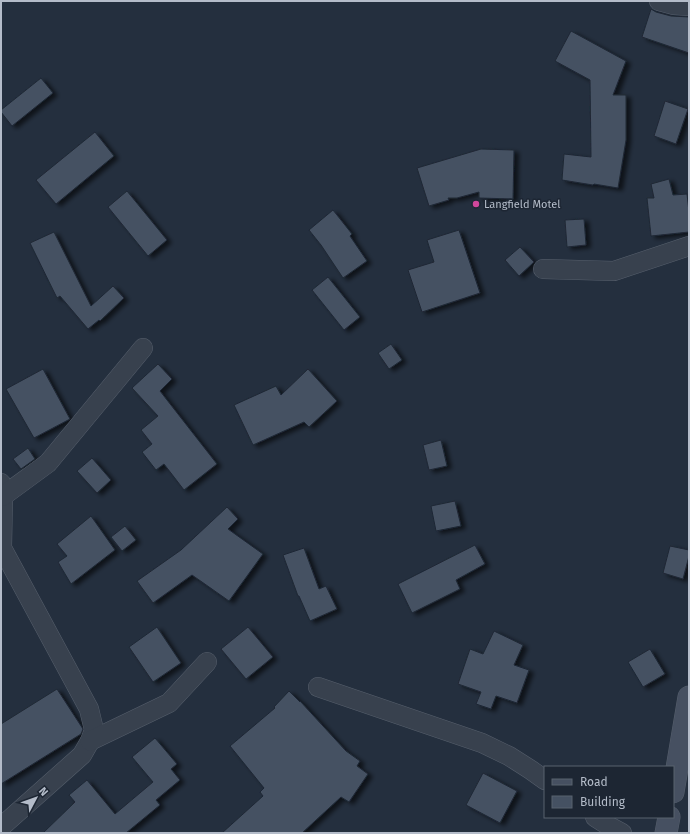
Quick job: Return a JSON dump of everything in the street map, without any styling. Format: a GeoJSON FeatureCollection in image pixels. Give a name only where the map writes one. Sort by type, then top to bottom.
{"type":"FeatureCollection","features":[{"type":"Feature","properties":{"kind":"main road"},"geometry":{"type":"LineString","coordinates":[[674,786],[689,697]]}},
{"type":"Feature","properties":{"kind":"main road"},"geometry":{"type":"LineString","coordinates":[[666,833],[669,818]]}},
{"type":"Feature","properties":{"kind":"street"},"geometry":{"type":"LineString","coordinates":[[659,1],[674,5],[689,6]]}},
{"type":"Feature","properties":{"kind":"street"},"geometry":{"type":"LineString","coordinates":[[543,269],[614,271],[689,246]]}},
{"type":"Feature","properties":{"kind":"street"},"geometry":{"type":"LineString","coordinates":[[1,827],[82,755],[94,730],[89,709],[2,548],[2,489],[48,463],[143,348]]}},
{"type":"Feature","properties":{"kind":"street"},"geometry":{"type":"LineString","coordinates":[[90,741],[169,703],[207,662]]}},
{"type":"Feature","properties":{"kind":"street"},"geometry":{"type":"LineString","coordinates":[[318,687],[482,743],[509,756],[544,779]]}},
{"type":"Feature","properties":{"kind":"street"},"geometry":{"type":"LineString","coordinates":[[597,818],[622,833]]}},
{"type":"Feature","properties":{"kind":"building"},"geometry":{"type":"Polygon","coordinates":[[[651,9],[671,16],[689,17],[689,53],[642,37],[651,9]]]}},
{"type":"Feature","properties":{"kind":"building"},"geometry":{"type":"Polygon","coordinates":[[[571,31],[626,61],[613,95],[626,95],[626,140],[618,188],[562,180],[564,154],[591,157],[590,80],[555,61],[571,31]]]}},
{"type":"Feature","properties":{"kind":"building"},"geometry":{"type":"Polygon","coordinates":[[[41,78],[53,93],[12,126],[1,110],[41,78]]]}},
{"type":"Feature","properties":{"kind":"building"},"geometry":{"type":"Polygon","coordinates":[[[665,101],[688,109],[676,144],[654,136],[665,101]]]}},
{"type":"Feature","properties":{"kind":"building"},"geometry":{"type":"Polygon","coordinates":[[[95,132],[114,156],[56,204],[36,180],[95,132]]]}},
{"type":"Feature","properties":{"kind":"building"},"geometry":{"type":"Polygon","coordinates":[[[481,149],[514,150],[513,199],[479,198],[479,192],[457,198],[448,198],[449,200],[429,206],[417,168],[481,149]]]}},
{"type":"Feature","properties":{"kind":"building"},"geometry":{"type":"Polygon","coordinates":[[[669,179],[673,195],[687,194],[689,232],[651,236],[647,198],[654,198],[651,184],[669,179]]]}},
{"type":"Feature","properties":{"kind":"building"},"geometry":{"type":"Polygon","coordinates":[[[127,191],[167,240],[148,256],[108,207],[127,191]]]}},
{"type":"Feature","properties":{"kind":"building"},"geometry":{"type":"Polygon","coordinates":[[[333,210],[352,234],[350,236],[367,261],[343,278],[309,230],[333,210]]]}},
{"type":"Feature","properties":{"kind":"building"},"geometry":{"type":"Polygon","coordinates":[[[584,219],[586,245],[567,247],[565,220],[584,219]]]}},
{"type":"Feature","properties":{"kind":"building"},"geometry":{"type":"Polygon","coordinates":[[[459,230],[480,293],[422,312],[408,270],[434,262],[427,240],[459,230]]]}},
{"type":"Feature","properties":{"kind":"building"},"geometry":{"type":"Polygon","coordinates":[[[54,232],[91,306],[113,286],[124,298],[100,321],[99,320],[88,329],[60,296],[57,298],[30,243],[54,232]]]}},
{"type":"Feature","properties":{"kind":"building"},"geometry":{"type":"Polygon","coordinates":[[[520,247],[534,262],[519,276],[505,260],[520,247]]]}},
{"type":"Feature","properties":{"kind":"building"},"geometry":{"type":"Polygon","coordinates":[[[328,277],[360,317],[344,330],[312,290],[328,277]]]}},
{"type":"Feature","properties":{"kind":"building"},"geometry":{"type":"Polygon","coordinates":[[[391,344],[402,360],[389,369],[378,353],[391,344]]]}},
{"type":"Feature","properties":{"kind":"building"},"geometry":{"type":"Polygon","coordinates":[[[158,364],[172,379],[160,391],[217,464],[184,490],[164,464],[156,470],[142,452],[152,444],[141,430],[158,416],[132,388],[158,364]]]}},
{"type":"Feature","properties":{"kind":"building"},"geometry":{"type":"Polygon","coordinates":[[[43,369],[70,419],[34,438],[6,389],[43,369]]]}},
{"type":"Feature","properties":{"kind":"building"},"geometry":{"type":"Polygon","coordinates":[[[308,369],[337,401],[309,427],[304,422],[253,445],[234,405],[276,386],[281,395],[308,369]]]}},
{"type":"Feature","properties":{"kind":"building"},"geometry":{"type":"Polygon","coordinates":[[[441,440],[447,466],[429,470],[423,445],[441,440]]]}},
{"type":"Feature","properties":{"kind":"building"},"geometry":{"type":"Polygon","coordinates":[[[28,448],[35,459],[21,469],[13,459],[28,448]]]}},
{"type":"Feature","properties":{"kind":"building"},"geometry":{"type":"Polygon","coordinates":[[[92,458],[111,480],[97,493],[77,471],[92,458]]]}},
{"type":"Feature","properties":{"kind":"building"},"geometry":{"type":"Polygon","coordinates":[[[455,501],[461,526],[436,531],[431,506],[455,501]]]}},
{"type":"Feature","properties":{"kind":"building"},"geometry":{"type":"Polygon","coordinates":[[[227,507],[238,519],[228,529],[263,554],[229,601],[192,575],[153,603],[137,581],[181,550],[227,507]]]}},
{"type":"Feature","properties":{"kind":"building"},"geometry":{"type":"Polygon","coordinates":[[[91,516],[115,550],[71,584],[58,562],[67,556],[57,544],[91,516]]]}},
{"type":"Feature","properties":{"kind":"building"},"geometry":{"type":"Polygon","coordinates":[[[125,526],[136,540],[122,551],[111,537],[125,526]]]}},
{"type":"Feature","properties":{"kind":"building"},"geometry":{"type":"Polygon","coordinates":[[[475,545],[485,564],[456,580],[460,589],[412,613],[398,584],[475,545]]]}},
{"type":"Feature","properties":{"kind":"building"},"geometry":{"type":"Polygon","coordinates":[[[670,546],[689,550],[689,556],[683,579],[663,573],[670,546]]]}},
{"type":"Feature","properties":{"kind":"building"},"geometry":{"type":"Polygon","coordinates":[[[304,548],[319,589],[326,586],[337,609],[310,621],[298,596],[283,555],[304,548]]]}},
{"type":"Feature","properties":{"kind":"building"},"geometry":{"type":"Polygon","coordinates":[[[157,627],[181,663],[153,682],[129,647],[157,627]]]}},
{"type":"Feature","properties":{"kind":"building"},"geometry":{"type":"Polygon","coordinates":[[[248,627],[273,657],[246,679],[221,649],[248,627]]]}},
{"type":"Feature","properties":{"kind":"building"},"geometry":{"type":"Polygon","coordinates":[[[494,631],[523,645],[514,665],[529,670],[517,703],[496,696],[491,709],[476,704],[481,692],[458,684],[470,649],[483,654],[494,631]]]}},
{"type":"Feature","properties":{"kind":"building"},"geometry":{"type":"Polygon","coordinates":[[[650,649],[665,674],[643,687],[628,662],[650,649]]]}},
{"type":"Feature","properties":{"kind":"building"},"geometry":{"type":"Polygon","coordinates":[[[57,689],[83,729],[81,734],[1,784],[1,724],[57,689]]]}},
{"type":"Feature","properties":{"kind":"building"},"geometry":{"type":"Polygon","coordinates":[[[289,691],[346,751],[360,761],[357,766],[368,774],[349,802],[341,797],[302,833],[222,833],[263,796],[260,792],[264,788],[230,746],[275,708],[274,707],[289,691]]]}},
{"type":"Feature","properties":{"kind":"building"},"geometry":{"type":"Polygon","coordinates":[[[155,738],[177,764],[171,769],[180,780],[156,800],[160,805],[126,833],[43,833],[75,802],[69,795],[87,780],[115,814],[153,782],[132,757],[155,738]]]}},
{"type":"Feature","properties":{"kind":"building"},"geometry":{"type":"Polygon","coordinates":[[[483,773],[517,791],[500,823],[466,805],[483,773]]]}},
{"type":"Feature","properties":{"kind":"place","name":"Langfield Motel"},"geometry":{"type":"Point","coordinates":[476,204]}}]}
